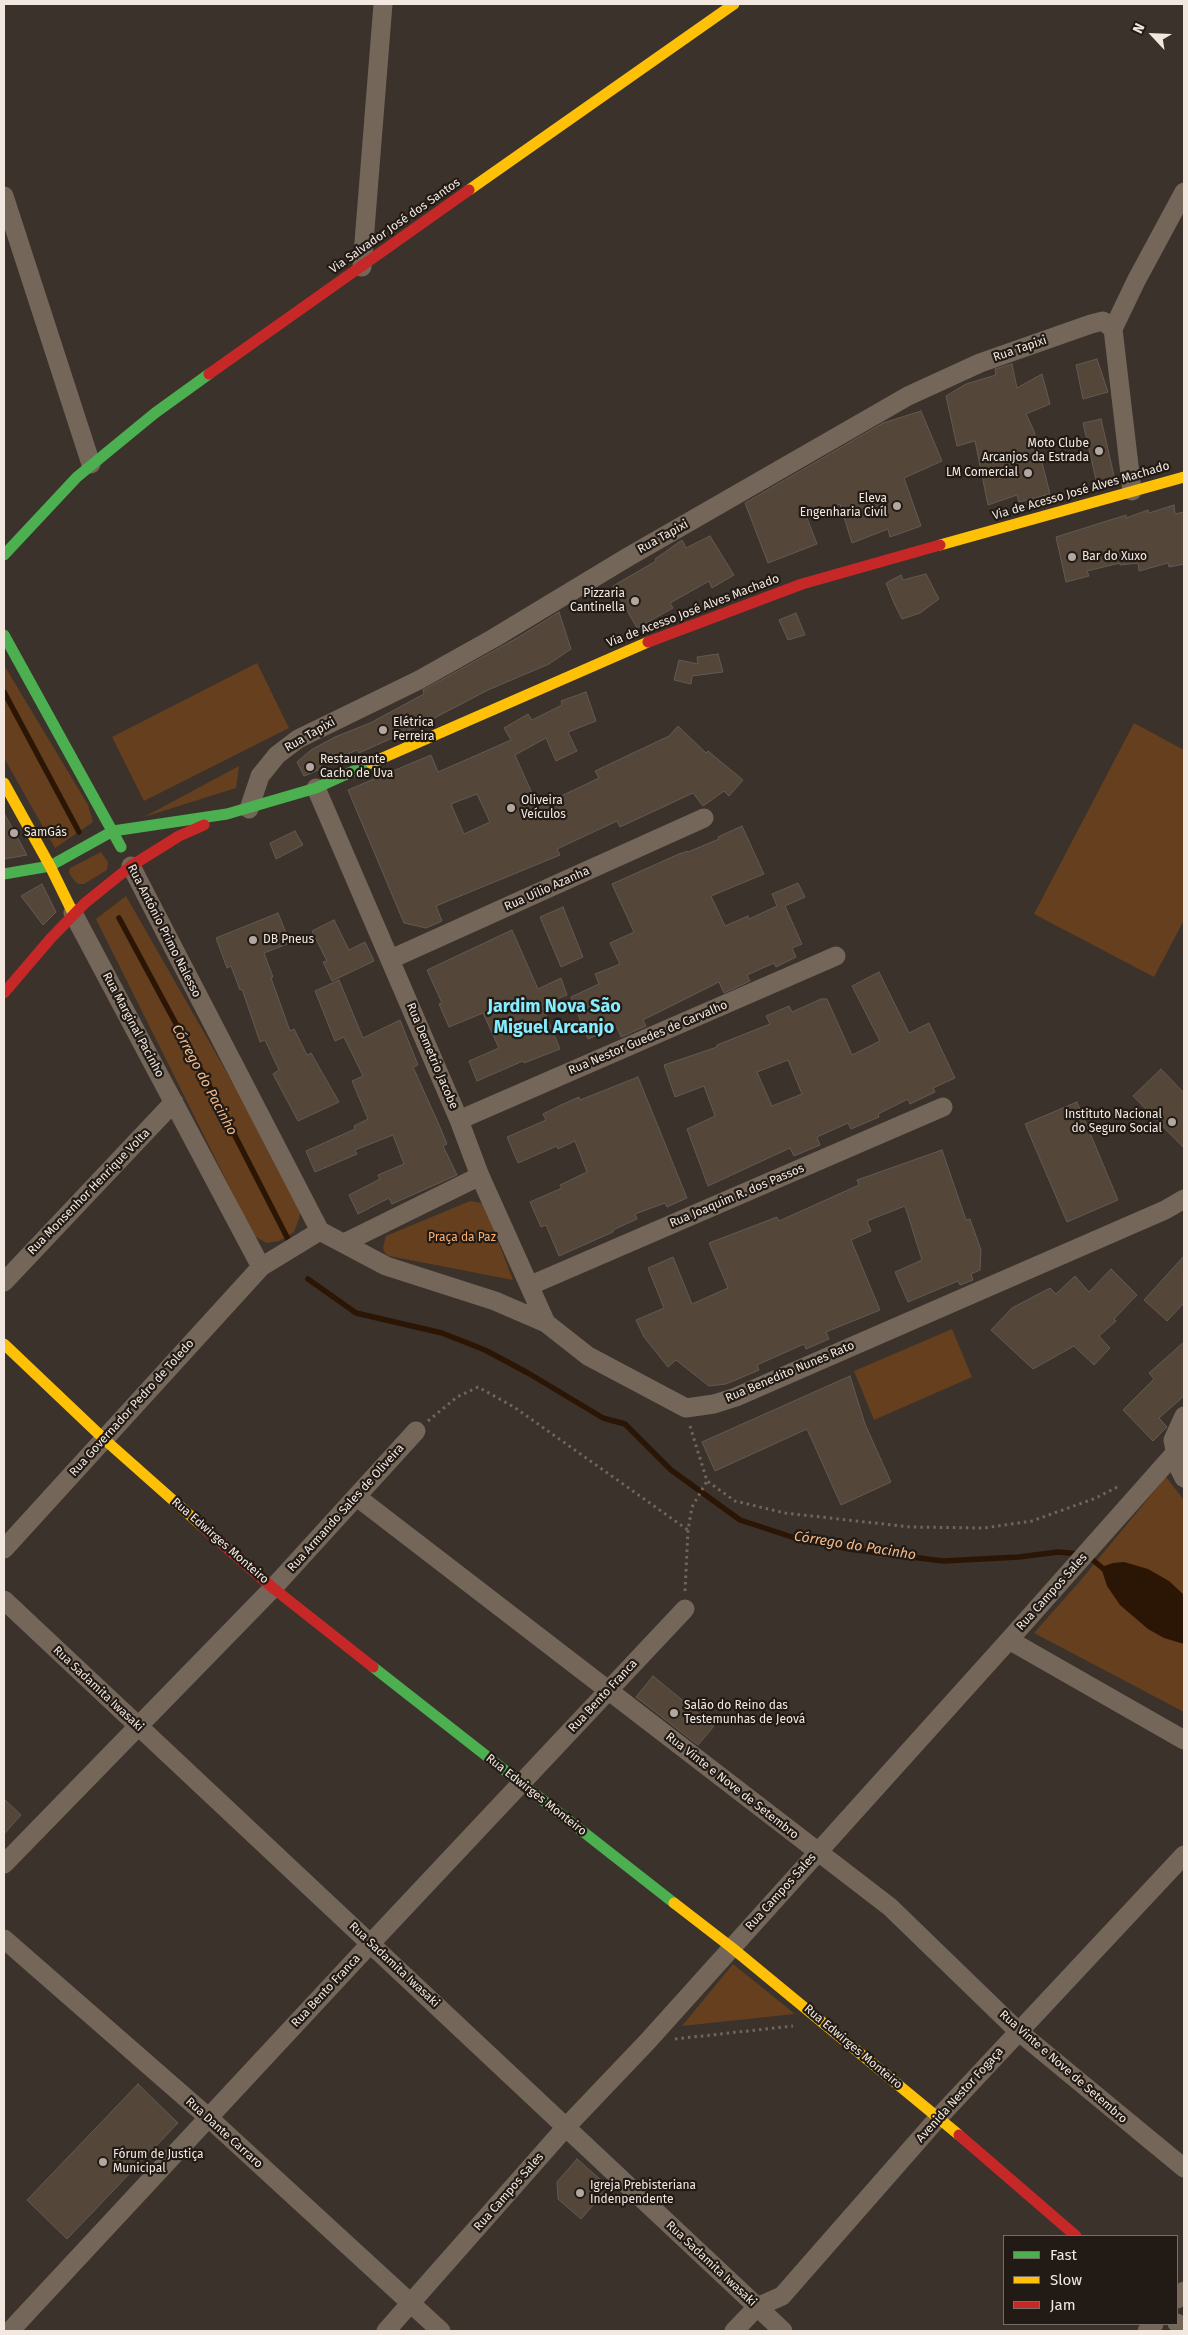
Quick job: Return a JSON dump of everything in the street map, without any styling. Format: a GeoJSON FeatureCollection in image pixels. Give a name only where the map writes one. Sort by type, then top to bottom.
{"type":"FeatureCollection","features":[{"type":"Feature","properties":{"kind":"street"},"geometry":{"type":"LineString","coordinates":[[362,267],[383,4]]}},
{"type":"Feature","properties":{"kind":"street","name":"Via Salvador José dos Santos"},"geometry":{"type":"LineString","coordinates":[[4,555],[77,476],[230,358],[734,4]]}},
{"type":"Feature","properties":{"kind":"street"},"geometry":{"type":"LineString","coordinates":[[1132,490],[1113,329],[1136,280],[1184,192]]}},
{"type":"Feature","properties":{"kind":"street"},"geometry":{"type":"LineString","coordinates":[[4,196],[91,464]]}},
{"type":"Feature","properties":{"kind":"street","name":"Rua Tapixi"},"geometry":{"type":"LineString","coordinates":[[249,809],[260,776],[277,755],[298,739],[419,680],[486,643],[628,557],[781,471],[908,396],[980,363],[1091,324],[1103,322],[1113,329]]}},
{"type":"Feature","properties":{"kind":"street","name":"Via de Acesso José Alves Machado"},"geometry":{"type":"LineString","coordinates":[[227,814],[316,788],[639,645],[802,584],[1184,476]]}},
{"type":"Feature","properties":{"kind":"street","name":"Rua Antônio Primo Nalesso"},"geometry":{"type":"LineString","coordinates":[[4,635],[109,834],[124,871],[320,1231]]}},
{"type":"Feature","properties":{"kind":"street","name":"Rua Marginal Pacinho"},"geometry":{"type":"LineString","coordinates":[[4,783],[50,866],[79,908],[174,1102],[262,1267]]}},
{"type":"Feature","properties":{"kind":"street","name":"Rua Demetrio Jacobe"},"geometry":{"type":"LineString","coordinates":[[316,788],[391,959],[459,1120],[480,1176],[531,1284],[546,1324]]}},
{"type":"Feature","properties":{"kind":"street"},"geometry":{"type":"LineString","coordinates":[[4,874],[50,866],[109,834],[227,814]]}},
{"type":"Feature","properties":{"kind":"street"},"geometry":{"type":"LineString","coordinates":[[4,993],[79,908],[124,871],[179,836],[227,814]]}},
{"type":"Feature","properties":{"kind":"street","name":"Rua Uílio Azanha"},"geometry":{"type":"LineString","coordinates":[[391,959],[704,818]]}},
{"type":"Feature","properties":{"kind":"street","name":"Rua Nestor Guedes de Carvalho"},"geometry":{"type":"LineString","coordinates":[[459,1120],[836,956]]}},
{"type":"Feature","properties":{"kind":"street","name":"Rua Monsenhor Henrique Volta"},"geometry":{"type":"LineString","coordinates":[[4,1282],[174,1102]]}},
{"type":"Feature","properties":{"kind":"street","name":"Rua Joaquim R. dos Passos"},"geometry":{"type":"LineString","coordinates":[[531,1284],[943,1107]]}},
{"type":"Feature","properties":{"kind":"street"},"geometry":{"type":"LineString","coordinates":[[344,1243],[480,1176]]}},
{"type":"Feature","properties":{"kind":"street","name":"Rua Benedito Nunes Rato"},"geometry":{"type":"LineString","coordinates":[[686,1408],[714,1404],[736,1397],[1165,1210],[1184,1199]]}},
{"type":"Feature","properties":{"kind":"street"},"geometry":{"type":"LineString","coordinates":[[320,1231],[386,1266],[495,1301],[546,1324],[588,1356],[686,1408]]}},
{"type":"Feature","properties":{"kind":"street","name":"Rua Governador Pedro de Toledo"},"geometry":{"type":"LineString","coordinates":[[4,1549],[262,1267],[320,1231]]}},
{"type":"Feature","properties":{"kind":"street","name":"Rua Edwirges Monteiro"},"geometry":{"type":"LineString","coordinates":[[4,1344],[104,1439],[273,1588],[731,1947],[938,2118],[1075,2235]]}},
{"type":"Feature","properties":{"kind":"street"},"geometry":{"type":"LineString","coordinates":[[1184,1416],[1173,1440],[1178,1466],[1184,1478]]}},
{"type":"Feature","properties":{"kind":"street","name":"Rua Armando Sales de Oliveira"},"geometry":{"type":"LineString","coordinates":[[4,1864],[273,1588],[416,1431]]}},
{"type":"Feature","properties":{"kind":"street","name":"Rua Campos Sales"},"geometry":{"type":"LineString","coordinates":[[386,2331],[566,2127],[647,2042],[1175,1453]]}},
{"type":"Feature","properties":{"kind":"street","name":"Rua Vinte e Nove de Setembro"},"geometry":{"type":"LineString","coordinates":[[356,1498],[890,1907],[1018,2031],[1184,2168]]}},
{"type":"Feature","properties":{"kind":"street","name":"Rua Sadamita Iwasaki"},"geometry":{"type":"LineString","coordinates":[[4,1600],[757,2307],[775,2329]]}},
{"type":"Feature","properties":{"kind":"street","name":"Rua Bento Franca"},"geometry":{"type":"LineString","coordinates":[[10,2331],[520,1783],[685,1610]]}},
{"type":"Feature","properties":{"kind":"street"},"geometry":{"type":"LineString","coordinates":[[1009,1640],[1184,1740]]}},
{"type":"Feature","properties":{"kind":"street","name":"Avenida Nestor Fogaça"},"geometry":{"type":"LineString","coordinates":[[734,2331],[757,2307],[782,2296],[938,2118],[1184,1855]]}},
{"type":"Feature","properties":{"kind":"street","name":"Rua Dante Carraro"},"geometry":{"type":"LineString","coordinates":[[4,1939],[209,2118],[441,2331]]}},
{"type":"Feature","properties":{"kind":"street","name":"Avenida Nestor Fogaça"},"geometry":{"type":"LineString","coordinates":[[775,2329],[782,2296]]}},
{"type":"Feature","properties":{"kind":"path"},"geometry":{"type":"LineString","coordinates":[[416,1431],[457,1397],[478,1387],[514,1407],[688,1530]]}},
{"type":"Feature","properties":{"kind":"path"},"geometry":{"type":"LineString","coordinates":[[686,1408],[692,1439],[707,1481],[735,1501],[786,1513],[910,1527],[984,1528],[1032,1521],[1096,1498],[1120,1486]]}},
{"type":"Feature","properties":{"kind":"path"},"geometry":{"type":"LineString","coordinates":[[685,1610],[688,1530],[692,1507],[707,1481]]}},
{"type":"Feature","properties":{"kind":"path"},"geometry":{"type":"LineString","coordinates":[[647,2042],[795,2026]]}},
{"type":"Feature","properties":{"kind":"green space"},"geometry":{"type":"Polygon","coordinates":[[[257,663],[289,728],[144,801],[112,737],[257,663]]]}},
{"type":"Feature","properties":{"kind":"green space"},"geometry":{"type":"Polygon","coordinates":[[[4,665],[88,805],[93,822],[55,848],[4,758],[4,665]]]}},
{"type":"Feature","properties":{"kind":"green space"},"geometry":{"type":"Polygon","coordinates":[[[1134,723],[1184,750],[1184,920],[1154,977],[1034,914],[1134,723]]]}},
{"type":"Feature","properties":{"kind":"green space"},"geometry":{"type":"Polygon","coordinates":[[[239,766],[236,788],[144,817],[239,766]]]}},
{"type":"Feature","properties":{"kind":"green space"},"geometry":{"type":"Polygon","coordinates":[[[101,852],[108,862],[107,870],[84,884],[78,884],[69,873],[70,868],[101,852]]]}},
{"type":"Feature","properties":{"kind":"green space"},"geometry":{"type":"Polygon","coordinates":[[[126,896],[294,1190],[301,1209],[299,1219],[294,1232],[279,1241],[267,1243],[254,1236],[96,919],[126,896]]]}},
{"type":"Feature","properties":{"kind":"green space","name":"Praça da Paz"},"geometry":{"type":"Polygon","coordinates":[[[470,1201],[481,1203],[485,1207],[513,1280],[389,1256],[385,1253],[383,1248],[386,1236],[470,1201]]]}},
{"type":"Feature","properties":{"kind":"green space"},"geometry":{"type":"Polygon","coordinates":[[[952,1329],[972,1377],[874,1420],[854,1371],[952,1329]]]}},
{"type":"Feature","properties":{"kind":"green space"},"geometry":{"type":"Polygon","coordinates":[[[1166,1477],[1184,1500],[1184,1712],[1034,1633],[1080,1581],[1166,1477]]]}},
{"type":"Feature","properties":{"kind":"green space"},"geometry":{"type":"Polygon","coordinates":[[[733,1964],[795,2014],[682,2026],[733,1964]]]}},
{"type":"Feature","properties":{"kind":"shaded area"},"geometry":{"type":"Polygon","coordinates":[[[1124,1562],[1148,1569],[1169,1581],[1184,1595],[1184,1644],[1164,1638],[1148,1629],[1120,1605],[1107,1586],[1101,1567],[1124,1562]]]}},
{"type":"Feature","properties":{"kind":"building"},"geometry":{"type":"Polygon","coordinates":[[[1097,359],[1108,392],[1083,399],[1076,365],[1097,359]]]}},
{"type":"Feature","properties":{"kind":"building"},"geometry":{"type":"Polygon","coordinates":[[[1012,364],[1017,388],[1042,374],[1050,404],[1026,414],[1034,431],[1050,494],[1019,502],[1017,495],[988,505],[975,441],[957,446],[946,396],[966,384],[996,375],[995,369],[1012,364]]]}},
{"type":"Feature","properties":{"kind":"building"},"geometry":{"type":"Polygon","coordinates":[[[921,411],[942,461],[904,478],[921,526],[890,537],[888,529],[852,543],[840,504],[807,518],[817,544],[768,563],[745,503],[883,423],[921,411]]]}},
{"type":"Feature","properties":{"kind":"building","name":"Moto Clube Arcanjos da Estrada"},"geometry":{"type":"Polygon","coordinates":[[[1101,419],[1115,480],[1097,484],[1083,423],[1101,419]]]}},
{"type":"Feature","properties":{"kind":"building"},"geometry":{"type":"Polygon","coordinates":[[[1174,505],[1175,514],[1184,512],[1184,564],[1169,567],[1168,563],[1139,571],[1138,563],[1120,565],[1120,563],[1087,571],[1089,576],[1066,582],[1056,537],[1126,515],[1126,518],[1148,510],[1149,513],[1174,505]]]}},
{"type":"Feature","properties":{"kind":"building"},"geometry":{"type":"Polygon","coordinates":[[[710,536],[734,575],[712,588],[709,581],[670,603],[673,608],[637,628],[613,586],[656,561],[655,559],[682,540],[686,548],[710,536]]]}},
{"type":"Feature","properties":{"kind":"building"},"geometry":{"type":"Polygon","coordinates":[[[926,574],[939,599],[920,613],[902,619],[886,583],[901,575],[903,580],[926,574]]]}},
{"type":"Feature","properties":{"kind":"building"},"geometry":{"type":"Polygon","coordinates":[[[559,612],[571,649],[549,664],[488,690],[421,725],[359,753],[357,750],[320,766],[321,769],[304,776],[297,762],[311,750],[335,737],[370,723],[424,694],[423,690],[517,638],[559,612]]]}},
{"type":"Feature","properties":{"kind":"building"},"geometry":{"type":"Polygon","coordinates":[[[796,613],[805,635],[788,640],[779,620],[796,613]]]}},
{"type":"Feature","properties":{"kind":"building"},"geometry":{"type":"Polygon","coordinates":[[[718,654],[723,672],[692,676],[691,684],[674,680],[679,660],[698,664],[697,657],[718,654]]]}},
{"type":"Feature","properties":{"kind":"building"},"geometry":{"type":"Polygon","coordinates":[[[586,692],[596,721],[568,732],[577,751],[556,761],[546,738],[515,755],[538,807],[599,778],[595,771],[669,736],[678,726],[706,753],[708,751],[743,780],[729,796],[724,791],[703,806],[693,793],[620,827],[617,821],[557,849],[560,855],[436,906],[442,921],[426,928],[404,923],[348,790],[431,755],[438,772],[511,740],[504,728],[528,714],[532,720],[562,705],[561,701],[586,692]],[[477,794],[451,804],[464,834],[490,822],[477,794]]]}},
{"type":"Feature","properties":{"kind":"building"},"geometry":{"type":"Polygon","coordinates":[[[4,813],[27,855],[4,859],[4,813]]]}},
{"type":"Feature","properties":{"kind":"building"},"geometry":{"type":"Polygon","coordinates":[[[742,826],[764,874],[711,896],[725,926],[748,916],[749,919],[777,906],[772,894],[798,883],[805,897],[785,906],[802,944],[792,948],[796,957],[776,967],[774,963],[747,975],[750,981],[724,993],[719,982],[643,1020],[646,1026],[621,1037],[617,1027],[588,1039],[571,997],[599,984],[595,974],[620,964],[610,943],[634,932],[612,884],[681,853],[719,839],[718,837],[742,826]]]}},
{"type":"Feature","properties":{"kind":"building"},"geometry":{"type":"Polygon","coordinates":[[[295,831],[303,845],[276,859],[270,843],[295,831]]]}},
{"type":"Feature","properties":{"kind":"building"},"geometry":{"type":"Polygon","coordinates":[[[42,884],[56,912],[43,925],[21,896],[42,884]]]}},
{"type":"Feature","properties":{"kind":"building"},"geometry":{"type":"Polygon","coordinates":[[[563,907],[583,957],[561,967],[540,917],[563,907]]]}},
{"type":"Feature","properties":{"kind":"building"},"geometry":{"type":"Polygon","coordinates":[[[278,913],[290,943],[264,953],[273,977],[271,978],[290,1031],[294,1029],[307,1055],[311,1053],[339,1102],[298,1121],[273,1074],[279,1070],[265,1040],[260,1042],[242,989],[240,990],[231,966],[227,968],[216,938],[278,913]]]}},
{"type":"Feature","properties":{"kind":"building"},"geometry":{"type":"Polygon","coordinates":[[[334,920],[349,950],[365,942],[374,961],[332,981],[323,962],[327,961],[312,931],[334,920]]]}},
{"type":"Feature","properties":{"kind":"building"},"geometry":{"type":"Polygon","coordinates":[[[512,930],[538,989],[561,978],[567,995],[542,1005],[560,1049],[524,1063],[523,1061],[477,1081],[469,1061],[499,1048],[483,1013],[449,1027],[439,1004],[442,1003],[427,970],[512,930]]]}},
{"type":"Feature","properties":{"kind":"building"},"geometry":{"type":"Polygon","coordinates":[[[879,972],[909,1033],[929,1023],[955,1078],[933,1088],[935,1092],[910,1104],[908,1099],[878,1114],[879,1117],[851,1129],[848,1123],[817,1137],[820,1145],[794,1156],[790,1148],[708,1186],[687,1129],[715,1116],[704,1086],[675,1097],[664,1065],[717,1047],[717,1045],[770,1024],[766,1016],[789,1006],[792,1012],[821,999],[827,999],[852,1055],[880,1041],[852,986],[879,972]],[[788,1060],[757,1072],[772,1106],[802,1094],[788,1060]]]}},
{"type":"Feature","properties":{"kind":"building"},"geometry":{"type":"Polygon","coordinates":[[[339,980],[363,1038],[400,1020],[418,1065],[413,1067],[447,1144],[443,1146],[457,1175],[392,1204],[389,1198],[358,1214],[349,1195],[380,1179],[378,1175],[404,1164],[393,1135],[355,1150],[357,1154],[315,1172],[306,1151],[355,1129],[354,1126],[368,1119],[352,1081],[363,1076],[344,1037],[335,1041],[315,991],[339,980]]]}},
{"type":"Feature","properties":{"kind":"building","name":"Instituto Nacional do Seguro Social"},"geometry":{"type":"Polygon","coordinates":[[[1161,1069],[1184,1093],[1184,1148],[1133,1096],[1161,1069]]]}},
{"type":"Feature","properties":{"kind":"building"},"geometry":{"type":"Polygon","coordinates":[[[638,1077],[687,1198],[667,1207],[665,1203],[635,1214],[637,1219],[559,1256],[546,1225],[541,1227],[530,1202],[562,1188],[560,1185],[587,1172],[575,1141],[558,1149],[557,1146],[518,1163],[507,1137],[546,1120],[543,1114],[561,1105],[579,1097],[580,1100],[638,1077]]]}},
{"type":"Feature","properties":{"kind":"building"},"geometry":{"type":"Polygon","coordinates":[[[1077,1102],[1118,1200],[1067,1222],[1025,1124],[1077,1102]]]}},
{"type":"Feature","properties":{"kind":"building"},"geometry":{"type":"Polygon","coordinates":[[[942,1150],[966,1220],[970,1219],[981,1250],[980,1270],[971,1274],[973,1280],[960,1285],[958,1281],[908,1302],[895,1272],[922,1260],[905,1206],[867,1221],[871,1231],[851,1240],[880,1310],[826,1332],[829,1339],[806,1349],[804,1344],[757,1365],[759,1370],[726,1384],[709,1386],[676,1360],[668,1367],[644,1337],[636,1320],[664,1308],[648,1268],[673,1257],[692,1304],[728,1288],[709,1243],[777,1217],[779,1221],[859,1185],[857,1180],[942,1150]]]}},
{"type":"Feature","properties":{"kind":"building"},"geometry":{"type":"Polygon","coordinates":[[[1184,1256],[1184,1303],[1167,1321],[1144,1300],[1184,1256]]]}},
{"type":"Feature","properties":{"kind":"building"},"geometry":{"type":"Polygon","coordinates":[[[1111,1269],[1137,1295],[1114,1319],[1116,1321],[1099,1336],[1110,1348],[1094,1365],[1074,1346],[1033,1369],[991,1330],[1012,1308],[1050,1288],[1056,1294],[1075,1276],[1089,1292],[1111,1269]]]}},
{"type":"Feature","properties":{"kind":"building"},"geometry":{"type":"Polygon","coordinates":[[[1184,1342],[1184,1396],[1159,1418],[1167,1427],[1153,1441],[1123,1410],[1154,1379],[1149,1373],[1184,1342]]]}},
{"type":"Feature","properties":{"kind":"building"},"geometry":{"type":"Polygon","coordinates":[[[850,1376],[865,1424],[891,1482],[841,1505],[807,1429],[715,1471],[702,1442],[850,1376]]]}},
{"type":"Feature","properties":{"kind":"building","name":"Salão do Reino das Testemunhas de Jeová"},"geometry":{"type":"Polygon","coordinates":[[[653,1676],[714,1726],[698,1745],[636,1697],[653,1676]]]}},
{"type":"Feature","properties":{"kind":"building"},"geometry":{"type":"Polygon","coordinates":[[[4,1799],[21,1815],[4,1834],[4,1799]]]}},
{"type":"Feature","properties":{"kind":"building","name":"Fórum de Justiça Municipal"},"geometry":{"type":"Polygon","coordinates":[[[138,2084],[178,2123],[67,2239],[27,2200],[138,2084]]]}},
{"type":"Feature","properties":{"kind":"building","name":"Igreja Prebisteriana Indenpendente"},"geometry":{"type":"Polygon","coordinates":[[[577,2159],[609,2187],[581,2219],[558,2199],[557,2182],[577,2159]]]}},
{"type":"Feature","properties":{"kind":"waterway","name":"Córrego do Pacinho"},"geometry":{"type":"LineString","coordinates":[[4,692],[79,832]]}},
{"type":"Feature","properties":{"kind":"waterway","name":"Córrego do Pacinho"},"geometry":{"type":"LineString","coordinates":[[119,918],[210,1087],[290,1243]]}},
{"type":"Feature","properties":{"kind":"waterway","name":"Córrego do Pacinho"},"geometry":{"type":"LineString","coordinates":[[308,1279],[356,1313],[442,1333],[485,1350],[528,1373],[603,1418],[625,1424],[671,1470],[740,1520],[798,1539],[849,1549],[943,1561],[1019,1557],[1058,1552],[1080,1554]]}},
{"type":"Feature","properties":{"kind":"waterway","name":"Córrego do Pacinho"},"geometry":{"type":"LineString","coordinates":[[1088,1556],[1106,1571]]}},
{"type":"Feature","properties":{"kind":"traffic: fast"},"geometry":{"type":"LineString","coordinates":[[4,555],[77,477],[155,413],[209,374]]}},
{"type":"Feature","properties":{"kind":"traffic: fast"},"geometry":{"type":"LineString","coordinates":[[4,635],[121,847]]}},
{"type":"Feature","properties":{"kind":"traffic: fast"},"geometry":{"type":"LineString","coordinates":[[4,874],[50,866],[113,831],[227,814],[316,788],[371,763]]}},
{"type":"Feature","properties":{"kind":"traffic: fast"},"geometry":{"type":"LineString","coordinates":[[373,1667],[674,1903]]}},
{"type":"Feature","properties":{"kind":"traffic: slow"},"geometry":{"type":"LineString","coordinates":[[469,190],[734,4]]}},
{"type":"Feature","properties":{"kind":"traffic: slow"},"geometry":{"type":"LineString","coordinates":[[940,545],[1184,477]]}},
{"type":"Feature","properties":{"kind":"traffic: slow"},"geometry":{"type":"LineString","coordinates":[[371,763],[648,642]]}},
{"type":"Feature","properties":{"kind":"traffic: slow"},"geometry":{"type":"LineString","coordinates":[[4,783],[50,866],[73,913]]}},
{"type":"Feature","properties":{"kind":"traffic: slow"},"geometry":{"type":"LineString","coordinates":[[4,1344],[104,1439],[202,1526]]}},
{"type":"Feature","properties":{"kind":"traffic: slow"},"geometry":{"type":"LineString","coordinates":[[674,1903],[731,1947],[959,2135]]}},
{"type":"Feature","properties":{"kind":"traffic: jam"},"geometry":{"type":"LineString","coordinates":[[209,374],[469,190]]}},
{"type":"Feature","properties":{"kind":"traffic: jam"},"geometry":{"type":"LineString","coordinates":[[648,642],[802,584],[940,545]]}},
{"type":"Feature","properties":{"kind":"traffic: jam"},"geometry":{"type":"LineString","coordinates":[[4,993],[51,938],[85,903],[131,866],[179,836],[204,825]]}},
{"type":"Feature","properties":{"kind":"traffic: jam"},"geometry":{"type":"LineString","coordinates":[[202,1526],[273,1588],[373,1667]]}},
{"type":"Feature","properties":{"kind":"traffic: jam"},"geometry":{"type":"LineString","coordinates":[[959,2135],[1075,2235]]}},
{"type":"Feature","properties":{"kind":"place","name":"Moto Clube Arcanjos da Estrada"},"geometry":{"type":"Point","coordinates":[1099,451]}},
{"type":"Feature","properties":{"kind":"place","name":"LM Comercial"},"geometry":{"type":"Point","coordinates":[1028,473]}},
{"type":"Feature","properties":{"kind":"place","name":"Eleva Engenharia Civíl"},"geometry":{"type":"Point","coordinates":[897,506]}},
{"type":"Feature","properties":{"kind":"place","name":"Bar do Xuxo"},"geometry":{"type":"Point","coordinates":[1072,557]}},
{"type":"Feature","properties":{"kind":"place","name":"Pizzaria Cantinella"},"geometry":{"type":"Point","coordinates":[635,601]}},
{"type":"Feature","properties":{"kind":"place","name":"Elétrica Ferreira"},"geometry":{"type":"Point","coordinates":[383,730]}},
{"type":"Feature","properties":{"kind":"place","name":"Restaurante Cacho de Uva"},"geometry":{"type":"Point","coordinates":[310,767]}},
{"type":"Feature","properties":{"kind":"place","name":"Oliveira Veículos"},"geometry":{"type":"Point","coordinates":[511,808]}},
{"type":"Feature","properties":{"kind":"place","name":"SamGás"},"geometry":{"type":"Point","coordinates":[14,833]}},
{"type":"Feature","properties":{"kind":"place","name":"DB Pneus"},"geometry":{"type":"Point","coordinates":[253,940]}},
{"type":"Feature","properties":{"kind":"place","name":"Instituto Nacional do Seguro Social"},"geometry":{"type":"Point","coordinates":[1172,1122]}},
{"type":"Feature","properties":{"kind":"place","name":"Salão do Reino das Testemunhas de Jeová"},"geometry":{"type":"Point","coordinates":[674,1713]}},
{"type":"Feature","properties":{"kind":"place","name":"Fórum de Justiça Municipal"},"geometry":{"type":"Point","coordinates":[103,2162]}},
{"type":"Feature","properties":{"kind":"place","name":"Igreja Prebisteriana Indenpendente"},"geometry":{"type":"Point","coordinates":[580,2193]}},
{"type":"Feature","properties":{"kind":"district","name":"Jardim Nova São Miguel Arcanjo"},"geometry":{"type":"Point","coordinates":[554,1017]}}]}
